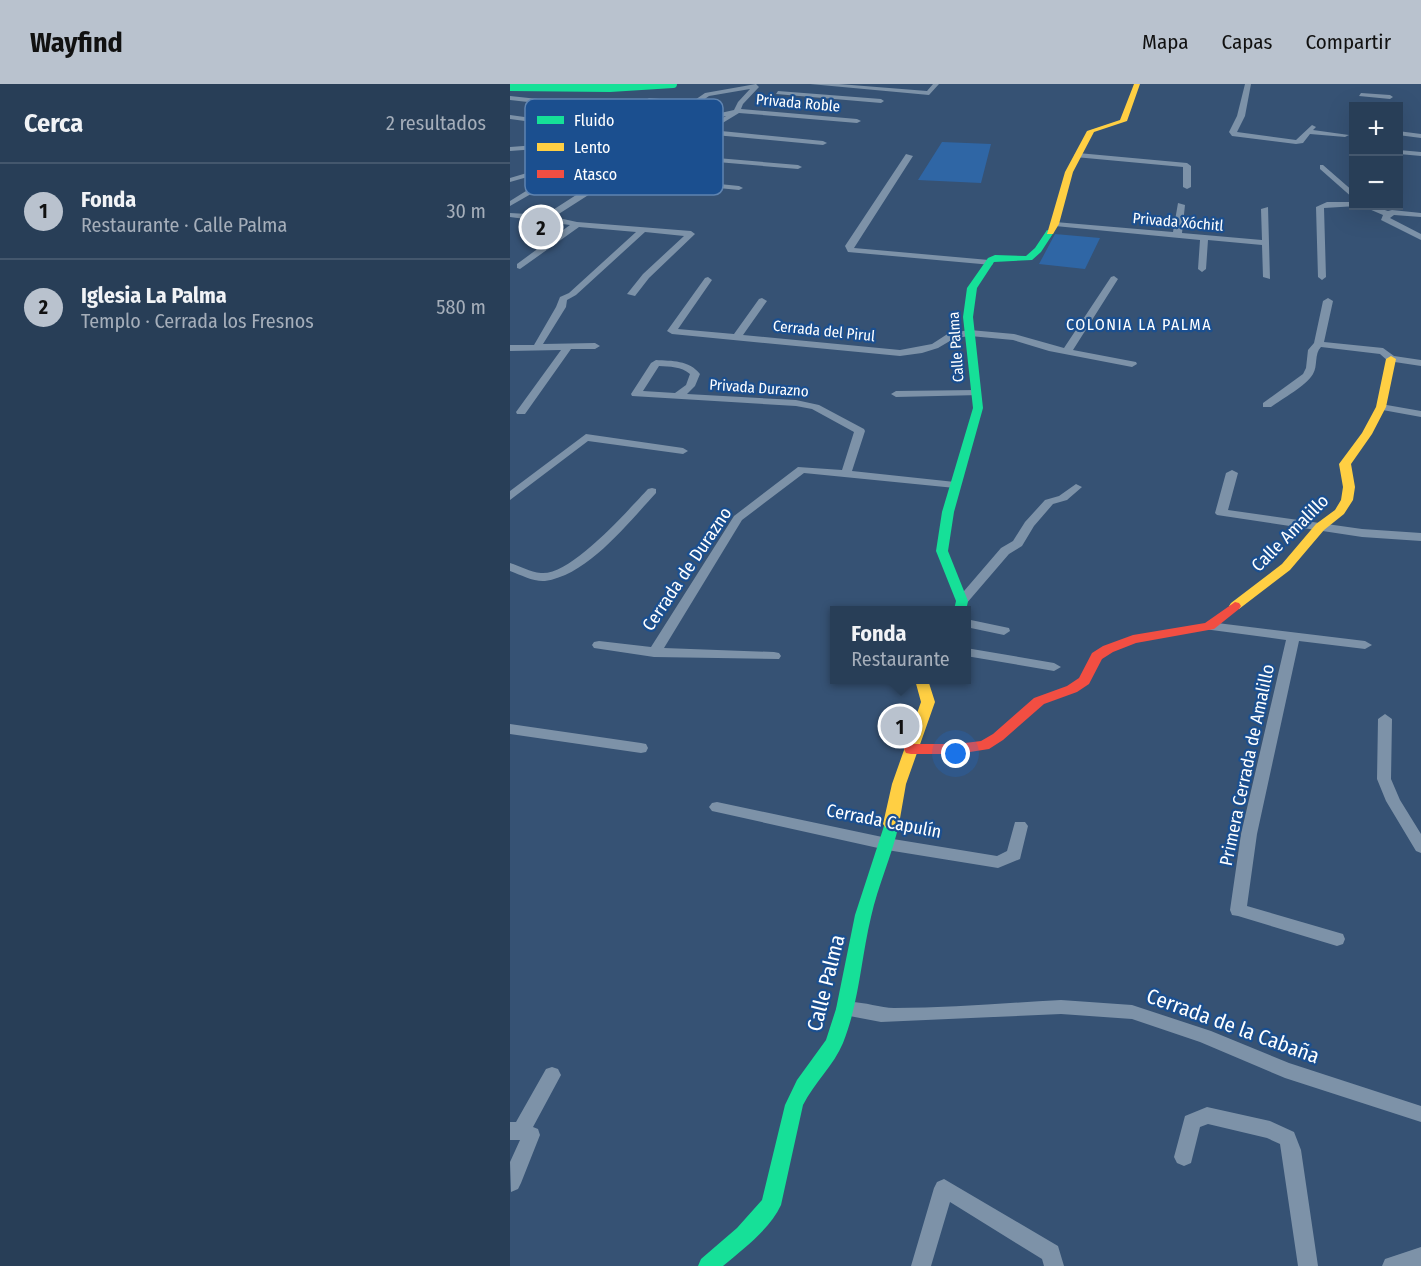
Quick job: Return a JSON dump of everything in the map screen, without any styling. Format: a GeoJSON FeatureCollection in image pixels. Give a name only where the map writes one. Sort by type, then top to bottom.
{"type":"FeatureCollection","features":[{"type":"Feature","properties":{"kind":"main road"},"geometry":{"type":"LineString","coordinates":[[510,87],[610,88],[673,84]]}},
{"type":"Feature","properties":{"kind":"main road"},"geometry":{"type":"LineString","coordinates":[[989,263],[995,258],[1033,259],[1054,224],[1069,172],[1091,131],[1123,121],[1137,84]]}},
{"type":"Feature","properties":{"kind":"main road","name":"Calle Palma"},"geometry":{"type":"LineString","coordinates":[[961,606],[942,551],[955,485],[978,408],[968,317],[972,288],[989,263]]}},
{"type":"Feature","properties":{"kind":"main road","name":"Calle Amalillo"},"geometry":{"type":"LineString","coordinates":[[911,749],[957,749],[984,745],[998,737],[1039,701],[1072,688],[1083,681],[1097,656],[1108,649],[1133,639],[1209,626],[1286,567],[1320,527],[1340,512],[1347,500],[1349,487],[1345,464],[1367,434],[1381,407],[1391,360]]}},
{"type":"Feature","properties":{"kind":"main road","name":"Calle Palma"},"geometry":{"type":"LineString","coordinates":[[708,1266],[744,1235],[771,1205],[794,1104],[803,1086],[834,1043],[845,1009],[863,915],[887,844],[899,784],[928,702],[923,684]]}},
{"type":"Feature","properties":{"kind":"street"},"geometry":{"type":"LineString","coordinates":[[797,94],[806,84]]}},
{"type":"Feature","properties":{"kind":"street"},"geometry":{"type":"LineString","coordinates":[[813,84],[929,93],[936,84]]}},
{"type":"Feature","properties":{"kind":"street"},"geometry":{"type":"LineString","coordinates":[[1248,84],[1240,116],[1233,132],[1235,134],[1296,142],[1300,141],[1310,130],[1345,135]]}},
{"type":"Feature","properties":{"kind":"street"},"geometry":{"type":"LineString","coordinates":[[699,99],[707,94],[758,85]]}},
{"type":"Feature","properties":{"kind":"street"},"geometry":{"type":"LineString","coordinates":[[723,120],[737,111],[740,103],[758,85]]}},
{"type":"Feature","properties":{"kind":"street"},"geometry":{"type":"LineString","coordinates":[[778,93],[881,101]]}},
{"type":"Feature","properties":{"kind":"street"},"geometry":{"type":"LineString","coordinates":[[1361,95],[1390,97]]}},
{"type":"Feature","properties":{"kind":"street"},"geometry":{"type":"LineString","coordinates":[[510,98],[525,100]]}},
{"type":"Feature","properties":{"kind":"street"},"geometry":{"type":"LineString","coordinates":[[510,105],[520,99]]}},
{"type":"Feature","properties":{"kind":"street","name":"Privada Roble"},"geometry":{"type":"LineString","coordinates":[[723,114],[737,111],[857,121]]}},
{"type":"Feature","properties":{"kind":"street"},"geometry":{"type":"LineString","coordinates":[[510,117],[525,119]]}},
{"type":"Feature","properties":{"kind":"street"},"geometry":{"type":"LineString","coordinates":[[723,134],[823,143]]}},
{"type":"Feature","properties":{"kind":"street"},"geometry":{"type":"LineString","coordinates":[[1403,134],[1421,136]]}},
{"type":"Feature","properties":{"kind":"street"},"geometry":{"type":"LineString","coordinates":[[510,149],[525,148]]}},
{"type":"Feature","properties":{"kind":"street"},"geometry":{"type":"LineString","coordinates":[[1403,152],[1421,154]]}},
{"type":"Feature","properties":{"kind":"street"},"geometry":{"type":"LineString","coordinates":[[1078,155],[1184,165],[1187,166],[1187,187]]}},
{"type":"Feature","properties":{"kind":"street"},"geometry":{"type":"LineString","coordinates":[[909,156],[849,246],[851,250],[989,263]]}},
{"type":"Feature","properties":{"kind":"street"},"geometry":{"type":"LineString","coordinates":[[723,161],[798,168]]}},
{"type":"Feature","properties":{"kind":"street"},"geometry":{"type":"LineString","coordinates":[[1323,167],[1349,193]]}},
{"type":"Feature","properties":{"kind":"street"},"geometry":{"type":"LineString","coordinates":[[723,186],[739,188]]}},
{"type":"Feature","properties":{"kind":"street"},"geometry":{"type":"LineString","coordinates":[[510,204],[526,195]]}},
{"type":"Feature","properties":{"kind":"street"},"geometry":{"type":"LineString","coordinates":[[548,218],[582,195]]}},
{"type":"Feature","properties":{"kind":"street"},"geometry":{"type":"LineString","coordinates":[[1322,277],[1320,207],[1327,204],[1349,204]]}},
{"type":"Feature","properties":{"kind":"street"},"geometry":{"type":"LineString","coordinates":[[1177,236],[1181,205]]}},
{"type":"Feature","properties":{"kind":"street"},"geometry":{"type":"LineString","coordinates":[[1265,209],[1268,277]]}},
{"type":"Feature","properties":{"kind":"street"},"geometry":{"type":"LineString","coordinates":[[1379,210],[1389,213],[1421,215]]}},
{"type":"Feature","properties":{"kind":"street"},"geometry":{"type":"LineString","coordinates":[[1383,210],[1389,213]]}},
{"type":"Feature","properties":{"kind":"street"},"geometry":{"type":"LineString","coordinates":[[1389,213],[1384,218],[1421,237]]}},
{"type":"Feature","properties":{"kind":"street"},"geometry":{"type":"LineString","coordinates":[[510,215],[642,231],[691,234],[646,276],[632,294]]}},
{"type":"Feature","properties":{"kind":"street"},"geometry":{"type":"LineString","coordinates":[[520,266],[577,224]]}},
{"type":"Feature","properties":{"kind":"street","name":"Privada Xóchitl"},"geometry":{"type":"LineString","coordinates":[[1054,224],[1265,243]]}},
{"type":"Feature","properties":{"kind":"street"},"geometry":{"type":"LineString","coordinates":[[537,347],[561,307],[563,299],[571,295],[642,231]]}},
{"type":"Feature","properties":{"kind":"street"},"geometry":{"type":"LineString","coordinates":[[1202,269],[1204,238]]}},
{"type":"Feature","properties":{"kind":"street"},"geometry":{"type":"LineString","coordinates":[[1067,351],[1114,279]]}},
{"type":"Feature","properties":{"kind":"street","name":"Cerrada del Pirul"},"geometry":{"type":"LineString","coordinates":[[708,280],[672,332],[900,352],[919,351],[935,346],[952,335],[970,333]]}},
{"type":"Feature","properties":{"kind":"street"},"geometry":{"type":"LineString","coordinates":[[737,337],[762,301]]}},
{"type":"Feature","properties":{"kind":"street"},"geometry":{"type":"LineString","coordinates":[[1267,405],[1307,376],[1311,368],[1313,350],[1319,344],[1328,301]]}},
{"type":"Feature","properties":{"kind":"street"},"geometry":{"type":"LineString","coordinates":[[970,333],[1014,337],[1067,351],[1132,364]]}},
{"type":"Feature","properties":{"kind":"street"},"geometry":{"type":"LineString","coordinates":[[1319,344],[1383,351],[1390,356],[1391,360],[1421,363]]}},
{"type":"Feature","properties":{"kind":"street"},"geometry":{"type":"LineString","coordinates":[[520,412],[569,346]]}},
{"type":"Feature","properties":{"kind":"street"},"geometry":{"type":"LineString","coordinates":[[510,348],[595,346]]}},
{"type":"Feature","properties":{"kind":"street","name":"Privada Durazno"},"geometry":{"type":"LineString","coordinates":[[677,397],[690,386],[695,374],[692,369],[656,363],[636,394],[677,397],[796,403],[815,407],[860,431],[846,473]]}},
{"type":"Feature","properties":{"kind":"street"},"geometry":{"type":"LineString","coordinates":[[896,394],[976,393]]}},
{"type":"Feature","properties":{"kind":"street"},"geometry":{"type":"LineString","coordinates":[[1381,407],[1421,414]]}},
{"type":"Feature","properties":{"kind":"street"},"geometry":{"type":"LineString","coordinates":[[510,497],[586,437],[683,451]]}},
{"type":"Feature","properties":{"kind":"street","name":"Cerrada de Durazno"},"geometry":{"type":"LineString","coordinates":[[654,653],[738,518],[802,469],[955,485]]}},
{"type":"Feature","properties":{"kind":"street"},"geometry":{"type":"LineString","coordinates":[[1233,472],[1221,513],[1320,527],[1421,537]]}},
{"type":"Feature","properties":{"kind":"street"},"geometry":{"type":"LineString","coordinates":[[961,606],[1005,551],[1018,543],[1029,524],[1048,502],[1063,498],[1076,487]]}},
{"type":"Feature","properties":{"kind":"street"},"geometry":{"type":"LineString","coordinates":[[510,567],[544,577],[566,568],[596,550],[652,490]]}},
{"type":"Feature","properties":{"kind":"street"},"geometry":{"type":"LineString","coordinates":[[971,624],[1004,631]]}},
{"type":"Feature","properties":{"kind":"street"},"geometry":{"type":"LineString","coordinates":[[1209,626],[1365,645]]}},
{"type":"Feature","properties":{"kind":"street","name":"Primera Cerrada de Amalillo"},"geometry":{"type":"LineString","coordinates":[[1294,635],[1249,834],[1238,910],[1336,939]]}},
{"type":"Feature","properties":{"kind":"street","name":"Cerrada de Durazno"},"geometry":{"type":"LineString","coordinates":[[599,645],[654,653],[774,656]]}},
{"type":"Feature","properties":{"kind":"street"},"geometry":{"type":"LineString","coordinates":[[971,653],[1054,667]]}},
{"type":"Feature","properties":{"kind":"street"},"geometry":{"type":"LineString","coordinates":[[1385,719],[1384,779],[1393,801],[1421,848]]}},
{"type":"Feature","properties":{"kind":"street"},"geometry":{"type":"LineString","coordinates":[[510,729],[641,748]]}},
{"type":"Feature","properties":{"kind":"street","name":"Cerrada Capulín"},"geometry":{"type":"LineString","coordinates":[[717,807],[887,844],[998,862],[1014,855],[1020,826]]}},
{"type":"Feature","properties":{"kind":"street","name":"Cerrada de la Cabaña"},"geometry":{"type":"LineString","coordinates":[[845,1009],[881,1015],[916,1016],[1061,1007],[1132,1012],[1205,1036],[1285,1070],[1421,1113]]}},
{"type":"Feature","properties":{"kind":"street"},"geometry":{"type":"LineString","coordinates":[[511,1183],[521,1133],[552,1074]]}},
{"type":"Feature","properties":{"kind":"street"},"geometry":{"type":"LineString","coordinates":[[1184,1157],[1192,1122],[1207,1115],[1270,1130],[1287,1138],[1292,1150],[1308,1266]]}},
{"type":"Feature","properties":{"kind":"street"},"geometry":{"type":"LineString","coordinates":[[921,1266],[944,1188],[1051,1253],[1054,1266]]}},
{"type":"Feature","properties":{"kind":"street"},"geometry":{"type":"LineString","coordinates":[[1392,1266],[1421,1257]]}},
{"type":"Feature","properties":{"kind":"shaded area"},"geometry":{"type":"Polygon","coordinates":[[[942,142],[991,144],[981,183],[918,180],[942,142]]]}},
{"type":"Feature","properties":{"kind":"shaded area"},"geometry":{"type":"Polygon","coordinates":[[[1055,234],[1100,238],[1085,269],[1039,264],[1055,234]]]}},
{"type":"Feature","properties":{"kind":"traffic: fast"},"geometry":{"type":"LineString","coordinates":[[510,87],[610,88],[673,84]]}},
{"type":"Feature","properties":{"kind":"traffic: fast"},"geometry":{"type":"LineString","coordinates":[[961,606],[962,601],[942,551],[948,512],[978,408],[968,317],[972,288],[991,260],[1029,258],[1034,255],[1050,232]]}},
{"type":"Feature","properties":{"kind":"traffic: fast"},"geometry":{"type":"LineString","coordinates":[[708,1266],[744,1235],[771,1205],[794,1105],[803,1086],[834,1043],[845,1009],[863,915],[887,844],[891,824]]}},
{"type":"Feature","properties":{"kind":"traffic: slow"},"geometry":{"type":"LineString","coordinates":[[1050,232],[1055,224],[1069,172],[1091,131],[1123,121],[1137,84]]}},
{"type":"Feature","properties":{"kind":"traffic: slow"},"geometry":{"type":"LineString","coordinates":[[1235,606],[1286,567],[1320,527],[1340,512],[1347,500],[1349,487],[1345,464],[1367,434],[1381,407],[1391,359]]}},
{"type":"Feature","properties":{"kind":"traffic: slow"},"geometry":{"type":"LineString","coordinates":[[891,824],[899,784],[928,702],[923,684]]}},
{"type":"Feature","properties":{"kind":"traffic: jam"},"geometry":{"type":"LineString","coordinates":[[911,749],[957,749],[984,745],[998,737],[1039,701],[1072,689],[1084,681],[1097,656],[1108,649],[1133,639],[1209,626],[1235,606]]}},
{"type":"Feature","properties":{"kind":"place","name":"Iglesia La Palma"},"geometry":{"type":"Point","coordinates":[541,227]}},
{"type":"Feature","properties":{"kind":"place","name":"Fonda"},"geometry":{"type":"Point","coordinates":[900,726]}},
{"type":"Feature","properties":{"kind":"district","name":"COLONIA LA PALMA"},"geometry":{"type":"Point","coordinates":[1139,324]}}]}
